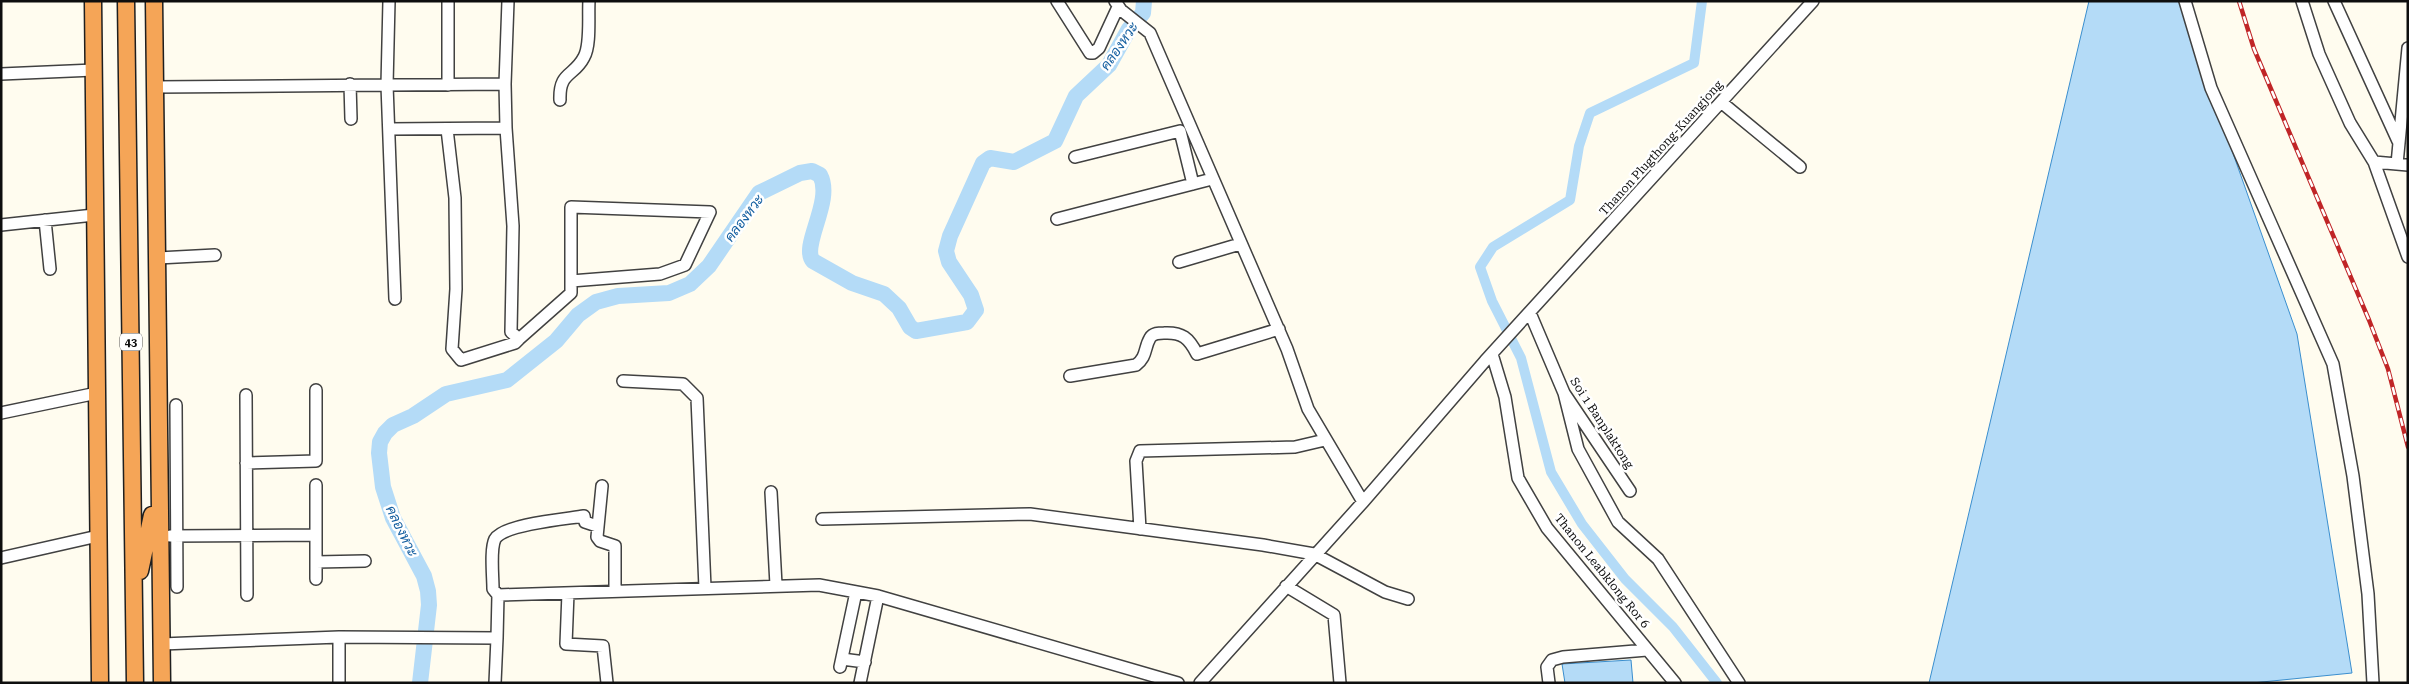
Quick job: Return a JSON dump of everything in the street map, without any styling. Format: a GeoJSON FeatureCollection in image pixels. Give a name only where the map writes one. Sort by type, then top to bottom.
{"type":"FeatureCollection","features":[{"type":"Feature","properties":{"kind":"highway"},"geometry":{"type":"LineString","coordinates":[[93,1],[100,683]]}},
{"type":"Feature","properties":{"kind":"highway","name":"43"},"geometry":{"type":"LineString","coordinates":[[126,1],[135,683]]}},
{"type":"Feature","properties":{"kind":"highway"},"geometry":{"type":"LineString","coordinates":[[154,1],[158,258],[158,488],[162,683]]}},
{"type":"Feature","properties":{"kind":"highway"},"geometry":{"type":"LineString","coordinates":[[134,599],[158,488]]}},
{"type":"Feature","properties":{"kind":"street"},"geometry":{"type":"LineString","coordinates":[[389,1],[387,85],[395,299]]}},
{"type":"Feature","properties":{"kind":"street"},"geometry":{"type":"LineString","coordinates":[[448,1],[448,85]]}},
{"type":"Feature","properties":{"kind":"street"},"geometry":{"type":"LineString","coordinates":[[508,1],[505,84],[513,226],[511,332],[519,339]]}},
{"type":"Feature","properties":{"kind":"street"},"geometry":{"type":"LineString","coordinates":[[560,100],[561,83],[566,74],[580,63],[586,52],[589,1]]}},
{"type":"Feature","properties":{"kind":"street"},"geometry":{"type":"LineString","coordinates":[[1057,1],[1090,53],[1093,54],[1099,48],[1118,6],[1150,33],[1278,329],[1308,409],[1363,502]]}},
{"type":"Feature","properties":{"kind":"street","name":"Thanon Plugthong-Kuangjong"},"geometry":{"type":"LineString","coordinates":[[1200,683],[1314,554],[1363,502],[1492,354],[1813,1]]}},
{"type":"Feature","properties":{"kind":"street"},"geometry":{"type":"LineString","coordinates":[[2185,1],[2211,88],[2332,364],[2353,476],[2368,594],[2373,683]]}},
{"type":"Feature","properties":{"kind":"street"},"geometry":{"type":"LineString","coordinates":[[2302,1],[2323,62],[2350,123],[2374,162],[2408,257]]}},
{"type":"Feature","properties":{"kind":"street"},"geometry":{"type":"LineString","coordinates":[[2334,1],[2398,141],[2402,165],[2374,162]]}},
{"type":"Feature","properties":{"kind":"street"},"geometry":{"type":"LineString","coordinates":[[2398,141],[2408,48]]}},
{"type":"Feature","properties":{"kind":"street"},"geometry":{"type":"LineString","coordinates":[[1,74],[94,70]]}},
{"type":"Feature","properties":{"kind":"street"},"geometry":{"type":"LineString","coordinates":[[350,84],[351,120]]}},
{"type":"Feature","properties":{"kind":"street"},"geometry":{"type":"LineString","coordinates":[[156,87],[505,84]]}},
{"type":"Feature","properties":{"kind":"street"},"geometry":{"type":"LineString","coordinates":[[1721,102],[1800,167]]}},
{"type":"Feature","properties":{"kind":"street"},"geometry":{"type":"LineString","coordinates":[[447,128],[455,198],[456,289],[452,348],[461,360],[515,343],[571,293],[571,281],[571,207],[710,212],[685,266],[660,274],[571,281]]}},
{"type":"Feature","properties":{"kind":"street"},"geometry":{"type":"LineString","coordinates":[[390,129],[506,128]]}},
{"type":"Feature","properties":{"kind":"street"},"geometry":{"type":"LineString","coordinates":[[1075,157],[1180,131],[1193,184]]}},
{"type":"Feature","properties":{"kind":"street"},"geometry":{"type":"LineString","coordinates":[[1057,219],[1212,179]]}},
{"type":"Feature","properties":{"kind":"street"},"geometry":{"type":"LineString","coordinates":[[1,225],[94,215]]}},
{"type":"Feature","properties":{"kind":"street"},"geometry":{"type":"LineString","coordinates":[[45,220],[50,269]]}},
{"type":"Feature","properties":{"kind":"street"},"geometry":{"type":"LineString","coordinates":[[1180,262],[1240,244]]}},
{"type":"Feature","properties":{"kind":"street"},"geometry":{"type":"LineString","coordinates":[[158,258],[214,255]]}},
{"type":"Feature","properties":{"kind":"street","name":"Soi 1 Banplaktong"},"geometry":{"type":"LineString","coordinates":[[1530,313],[1564,393],[1630,491]]}},
{"type":"Feature","properties":{"kind":"street"},"geometry":{"type":"LineString","coordinates":[[1070,376],[1136,365],[1144,358],[1150,338],[1157,334],[1174,332],[1182,334],[1197,354],[1278,329]]}},
{"type":"Feature","properties":{"kind":"street","name":"Thanon Leabklong Ror 6"},"geometry":{"type":"LineString","coordinates":[[1492,354],[1504,397],[1518,478],[1547,528],[1675,683]]}},
{"type":"Feature","properties":{"kind":"street"},"geometry":{"type":"LineString","coordinates":[[623,381],[683,384],[697,398],[704,588]]}},
{"type":"Feature","properties":{"kind":"street"},"geometry":{"type":"LineString","coordinates":[[246,464],[316,461],[316,390]]}},
{"type":"Feature","properties":{"kind":"street"},"geometry":{"type":"LineString","coordinates":[[1,413],[97,393]]}},
{"type":"Feature","properties":{"kind":"street"},"geometry":{"type":"LineString","coordinates":[[1564,393],[1578,449],[1618,522],[1658,559],[1738,683]]}},
{"type":"Feature","properties":{"kind":"street"},"geometry":{"type":"LineString","coordinates":[[246,395],[246,595]]}},
{"type":"Feature","properties":{"kind":"street"},"geometry":{"type":"LineString","coordinates":[[176,405],[176,587]]}},
{"type":"Feature","properties":{"kind":"street"},"geometry":{"type":"LineString","coordinates":[[1140,529],[1136,461],[1140,452],[1295,447],[1325,440]]}},
{"type":"Feature","properties":{"kind":"street"},"geometry":{"type":"LineString","coordinates":[[316,485],[316,579]]}},
{"type":"Feature","properties":{"kind":"street"},"geometry":{"type":"LineString","coordinates":[[602,486],[597,526],[599,540],[615,546],[614,591]]}},
{"type":"Feature","properties":{"kind":"street"},"geometry":{"type":"LineString","coordinates":[[771,492],[776,585]]}},
{"type":"Feature","properties":{"kind":"street"},"geometry":{"type":"LineString","coordinates":[[822,519],[1030,514],[1263,545],[1314,554],[1385,592],[1408,599]]}},
{"type":"Feature","properties":{"kind":"street"},"geometry":{"type":"LineString","coordinates":[[495,683],[498,595],[493,588],[493,545],[496,537],[501,533],[524,526],[584,516],[585,522],[597,526]]}},
{"type":"Feature","properties":{"kind":"street"},"geometry":{"type":"LineString","coordinates":[[159,536],[316,535]]}},
{"type":"Feature","properties":{"kind":"street"},"geometry":{"type":"LineString","coordinates":[[1,558],[98,536]]}},
{"type":"Feature","properties":{"kind":"street"},"geometry":{"type":"LineString","coordinates":[[316,562],[365,561]]}},
{"type":"Feature","properties":{"kind":"street"},"geometry":{"type":"LineString","coordinates":[[498,595],[819,585],[878,596],[1178,683]]}},
{"type":"Feature","properties":{"kind":"street"},"geometry":{"type":"LineString","coordinates":[[1286,586],[1334,614],[1340,683]]}},
{"type":"Feature","properties":{"kind":"street"},"geometry":{"type":"LineString","coordinates":[[856,592],[841,663],[864,662]]}},
{"type":"Feature","properties":{"kind":"street"},"geometry":{"type":"LineString","coordinates":[[568,593],[566,644],[603,646],[607,683]]}},
{"type":"Feature","properties":{"kind":"street"},"geometry":{"type":"LineString","coordinates":[[860,683],[878,596]]}},
{"type":"Feature","properties":{"kind":"street"},"geometry":{"type":"LineString","coordinates":[[162,644],[339,637],[497,638]]}},
{"type":"Feature","properties":{"kind":"street"},"geometry":{"type":"LineString","coordinates":[[339,637],[340,683]]}},
{"type":"Feature","properties":{"kind":"street"},"geometry":{"type":"LineString","coordinates":[[1549,683],[1547,667],[1552,660],[1563,657],[1647,650]]}},
{"type":"Feature","properties":{"kind":"water"},"geometry":{"type":"Polygon","coordinates":[[[2089,1],[2179,1],[2297,334],[2352,673],[2252,683],[1929,683],[2089,1]]]}},
{"type":"Feature","properties":{"kind":"water"},"geometry":{"type":"Polygon","coordinates":[[[1631,660],[1633,683],[1565,683],[1562,664],[1631,660]]]}},
{"type":"Feature","properties":{"kind":"waterway","name":"คลองหวะ"},"geometry":{"type":"LineString","coordinates":[[420,683],[429,605],[428,591],[424,576],[393,518],[383,487],[379,453],[380,442],[393,425],[413,416],[446,394],[507,380],[556,341],[578,315],[596,302],[618,296],[669,293],[690,284],[709,266],[759,193],[800,173],[812,171],[820,175],[823,186],[821,210],[811,245],[810,254],[813,261],[852,283],[884,294],[899,308],[910,327],[916,331],[967,322],[976,310],[971,295],[949,262],[946,251],[950,236],[983,163],[990,158],[1014,162],[1055,141],[1076,96],[1109,65],[1129,29],[1143,13],[1144,1]]}},
{"type":"Feature","properties":{"kind":"waterway"},"geometry":{"type":"LineString","coordinates":[[1702,1],[1694,63],[1590,113],[1579,146],[1570,200],[1493,247],[1480,267],[1492,301],[1521,358],[1551,472],[1582,524],[1625,579],[1673,627],[1717,683]]}},
{"type":"Feature","properties":{"kind":"railway"},"geometry":{"type":"LineString","coordinates":[[2239,1],[2254,49],[2388,369],[2408,447]]}}]}
